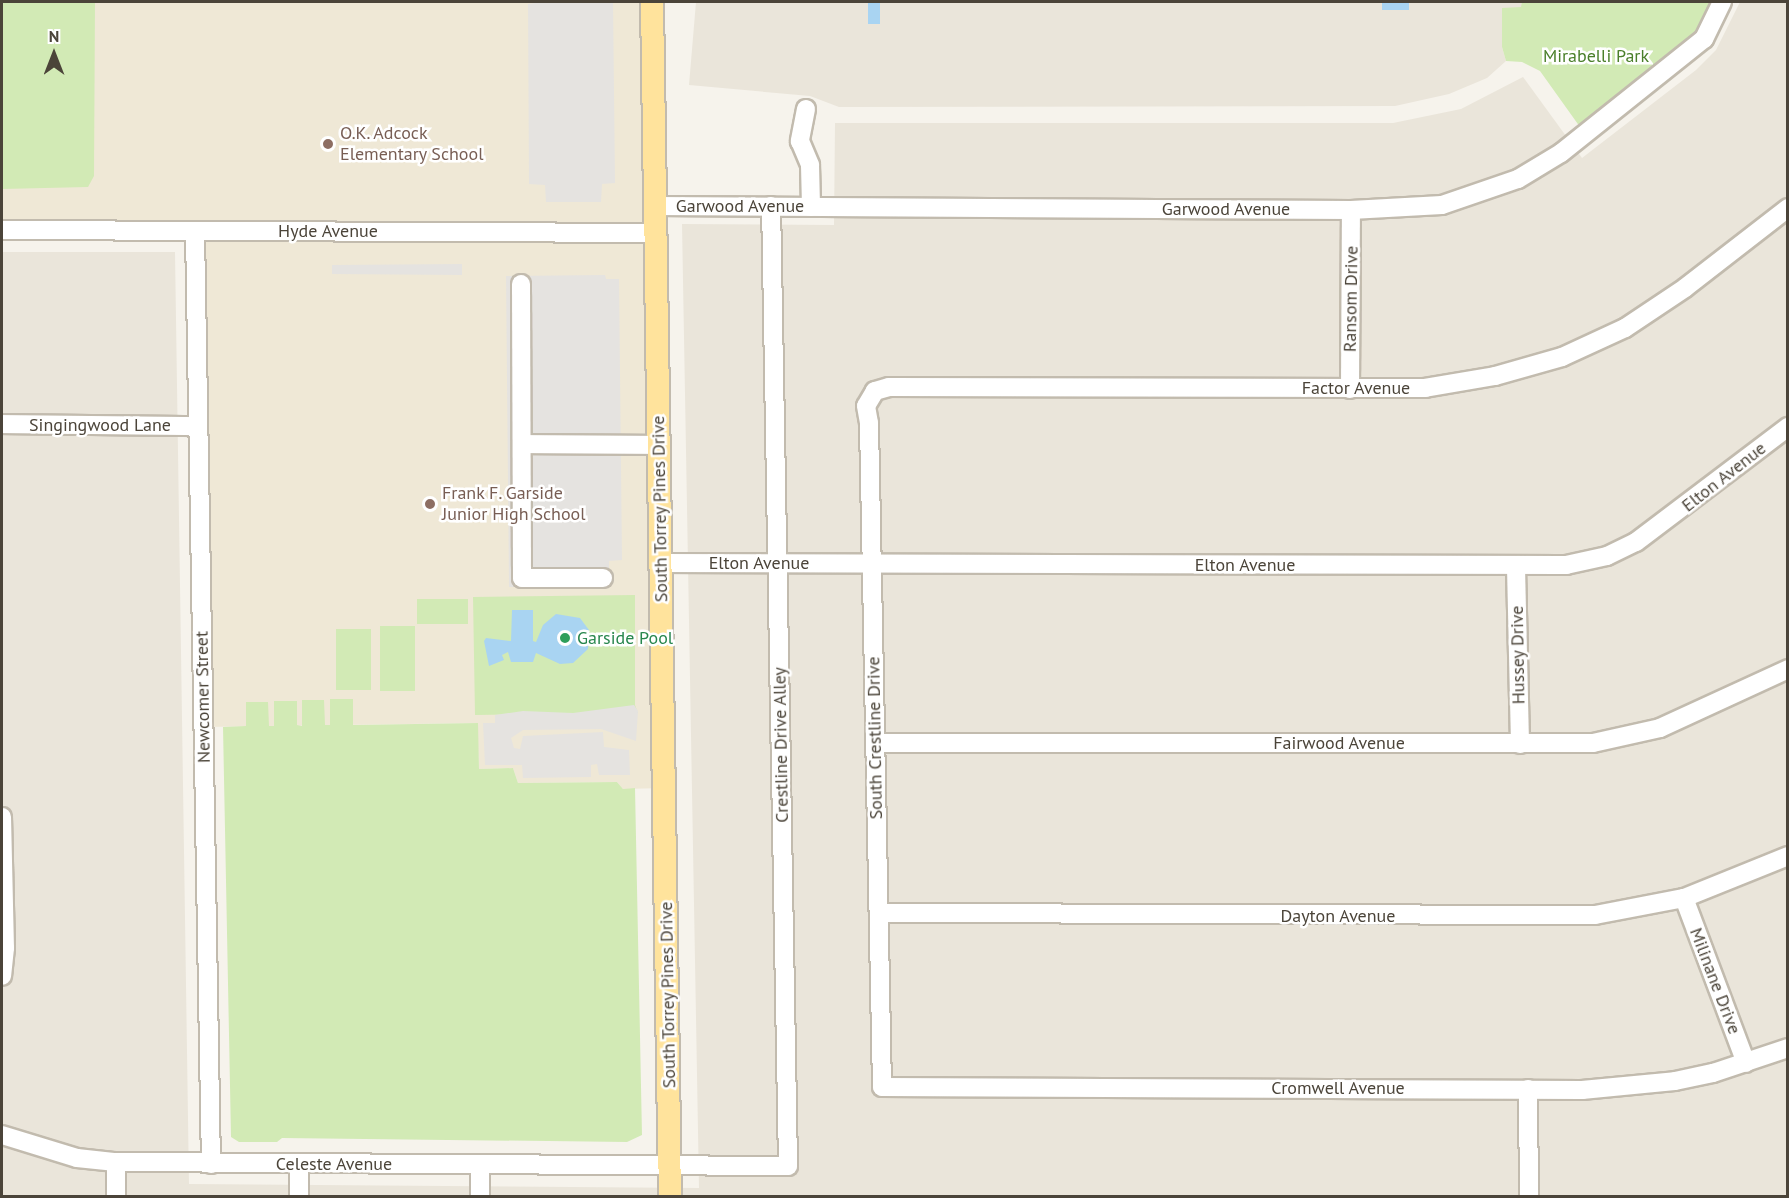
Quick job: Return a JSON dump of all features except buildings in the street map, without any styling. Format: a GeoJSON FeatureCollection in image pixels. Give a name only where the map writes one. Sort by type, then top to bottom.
{"type":"FeatureCollection","features":[{"type":"Feature","properties":{"kind":"main road","name":"South Torrey Pines Drive"},"geometry":{"type":"LineString","coordinates":[[652,2],[670,1197]]}},
{"type":"Feature","properties":{"kind":"street","name":"Garwood Avenue"},"geometry":{"type":"LineString","coordinates":[[655,206],[1351,210],[1442,205],[1518,179],[1561,153],[1704,39],[1722,2]]}},
{"type":"Feature","properties":{"kind":"street"},"geometry":{"type":"LineString","coordinates":[[806,109],[800,141],[810,165],[811,207]]}},
{"type":"Feature","properties":{"kind":"street","name":"Crestline Drive Alley"},"geometry":{"type":"LineString","coordinates":[[670,1166],[788,1166],[771,206]]}},
{"type":"Feature","properties":{"kind":"street","name":"Factor Avenue"},"geometry":{"type":"LineString","coordinates":[[875,391],[889,387],[1425,388],[1495,376],[1562,357],[1625,328],[1685,288],[1788,208]]}},
{"type":"Feature","properties":{"kind":"street","name":"Ransom Drive"},"geometry":{"type":"LineString","coordinates":[[1350,389],[1351,210]]}},
{"type":"Feature","properties":{"kind":"street","name":"Hyde Avenue"},"geometry":{"type":"LineString","coordinates":[[2,230],[655,233]]}},
{"type":"Feature","properties":{"kind":"street","name":"Newcomer Street"},"geometry":{"type":"LineString","coordinates":[[195,231],[211,1164]]}},
{"type":"Feature","properties":{"kind":"street"},"geometry":{"type":"LineString","coordinates":[[521,284],[522,578],[603,578]]}},
{"type":"Feature","properties":{"kind":"street","name":"South Crestline Drive"},"geometry":{"type":"LineString","coordinates":[[875,391],[866,406],[869,423],[882,1087]]}},
{"type":"Feature","properties":{"kind":"street","name":"Singingwood Lane"},"geometry":{"type":"LineString","coordinates":[[2,424],[198,426]]}},
{"type":"Feature","properties":{"kind":"street","name":"Elton Avenue"},"geometry":{"type":"LineString","coordinates":[[660,563],[1516,567],[1587,561],[1622,550],[1659,527],[1788,427]]}},
{"type":"Feature","properties":{"kind":"street"},"geometry":{"type":"LineString","coordinates":[[522,444],[660,445]]}},
{"type":"Feature","properties":{"kind":"street","name":"Hussey Drive"},"geometry":{"type":"LineString","coordinates":[[1516,567],[1520,744]]}},
{"type":"Feature","properties":{"kind":"street","name":"Fairwood Avenue"},"geometry":{"type":"LineString","coordinates":[[875,743],[1520,744],[1622,739],[1660,728],[1788,669]]}},
{"type":"Feature","properties":{"kind":"street"},"geometry":{"type":"LineString","coordinates":[[2,817],[5,948],[2,976]]}},
{"type":"Feature","properties":{"kind":"street","name":"Dayton Avenue"},"geometry":{"type":"LineString","coordinates":[[879,913],[1545,918],[1595,915],[1684,898],[1788,856]]}},
{"type":"Feature","properties":{"kind":"street","name":"Milinane Drive"},"geometry":{"type":"LineString","coordinates":[[1684,898],[1746,1063]]}},
{"type":"Feature","properties":{"kind":"street","name":"Cromwell Avenue"},"geometry":{"type":"LineString","coordinates":[[882,1087],[1528,1089],[1629,1087],[1675,1081],[1746,1063],[1788,1048]]}},
{"type":"Feature","properties":{"kind":"street"},"geometry":{"type":"LineString","coordinates":[[1528,1089],[1529,1197]]}},
{"type":"Feature","properties":{"kind":"street","name":"Celeste Avenue"},"geometry":{"type":"LineString","coordinates":[[2,1135],[77,1158],[116,1162],[670,1166]]}},
{"type":"Feature","properties":{"kind":"street"},"geometry":{"type":"LineString","coordinates":[[116,1162],[116,1197]]}},
{"type":"Feature","properties":{"kind":"street"},"geometry":{"type":"LineString","coordinates":[[299,1164],[299,1197]]}},
{"type":"Feature","properties":{"kind":"street"},"geometry":{"type":"LineString","coordinates":[[480,1165],[480,1197]]}},
{"type":"Feature","properties":{"kind":"shaded area","name":"Frank F. Garside Junior High School"},"geometry":{"type":"Polygon","coordinates":[[[2,2],[652,2],[665,788],[623,789],[617,782],[518,783],[513,768],[479,769],[477,723],[203,727],[195,231],[2,230],[2,2]]]}},
{"type":"Feature","properties":{"kind":"shaded area"},"geometry":{"type":"Polygon","coordinates":[[[613,2],[615,183],[602,184],[601,202],[546,202],[545,185],[529,184],[528,4],[613,2]]]}},
{"type":"Feature","properties":{"kind":"shaded area"},"geometry":{"type":"Polygon","coordinates":[[[696,2],[1522,2],[1522,7],[1502,47],[1506,61],[1487,78],[1449,94],[1395,106],[839,107],[810,96],[689,85],[696,2]]]}},
{"type":"Feature","properties":{"kind":"shaded area"},"geometry":{"type":"Polygon","coordinates":[[[1740,2],[1787,2],[1787,1196],[2,1196],[2,252],[175,252],[189,1184],[699,1188],[682,224],[834,225],[835,123],[1393,123],[1461,109],[1523,77],[1582,158],[1696,70],[1716,50],[1740,2]]]}},
{"type":"Feature","properties":{"kind":"shaded area"},"geometry":{"type":"Polygon","coordinates":[[[462,264],[462,275],[332,274],[332,265],[462,264]]]}},
{"type":"Feature","properties":{"kind":"shaded area"},"geometry":{"type":"Polygon","coordinates":[[[605,275],[606,279],[619,279],[622,560],[609,561],[609,586],[509,587],[506,276],[605,275]]]}},
{"type":"Feature","properties":{"kind":"shaded area"},"geometry":{"type":"Polygon","coordinates":[[[634,705],[638,711],[636,741],[601,729],[523,730],[511,738],[514,748],[520,749],[523,736],[603,732],[604,747],[629,750],[630,775],[599,775],[597,764],[591,765],[591,777],[523,778],[522,765],[485,765],[483,723],[495,723],[495,715],[523,711],[573,713],[634,705]]]}},
{"type":"Feature","properties":{"kind":"green space"},"geometry":{"type":"Polygon","coordinates":[[[2,2],[95,2],[94,176],[88,187],[2,189],[2,2]]]}},
{"type":"Feature","properties":{"kind":"green space","name":"Mirabelli Park"},"geometry":{"type":"Polygon","coordinates":[[[1522,2],[1722,2],[1715,17],[1585,134],[1540,71],[1522,62],[1506,61],[1502,47],[1502,8],[1521,7],[1522,2]]]}},
{"type":"Feature","properties":{"kind":"green space"},"geometry":{"type":"Polygon","coordinates":[[[635,595],[635,705],[638,713],[475,715],[473,597],[635,595]]]}},
{"type":"Feature","properties":{"kind":"green space"},"geometry":{"type":"Polygon","coordinates":[[[417,599],[468,599],[468,624],[417,624],[417,599]]]}},
{"type":"Feature","properties":{"kind":"green space"},"geometry":{"type":"Polygon","coordinates":[[[380,626],[415,626],[415,691],[380,691],[380,626]]]}},
{"type":"Feature","properties":{"kind":"green space"},"geometry":{"type":"Polygon","coordinates":[[[336,629],[371,629],[371,690],[336,690],[336,629]]]}},
{"type":"Feature","properties":{"kind":"green space"},"geometry":{"type":"Polygon","coordinates":[[[330,699],[353,699],[353,725],[478,723],[479,769],[513,768],[518,783],[617,782],[623,789],[635,788],[642,1135],[627,1142],[282,1138],[277,1142],[239,1142],[231,1137],[223,727],[246,726],[246,702],[268,702],[269,726],[274,726],[274,701],[297,701],[297,725],[302,726],[302,700],[324,700],[325,725],[330,725],[330,699]]]}},
{"type":"Feature","properties":{"kind":"water"},"geometry":{"type":"Polygon","coordinates":[[[868,2],[880,2],[880,24],[868,24],[868,2]]]}},
{"type":"Feature","properties":{"kind":"water"},"geometry":{"type":"Polygon","coordinates":[[[1382,2],[1409,2],[1409,10],[1382,10],[1382,2]]]}},
{"type":"Feature","properties":{"kind":"water","name":"Garside Pool"},"geometry":{"type":"Polygon","coordinates":[[[512,610],[533,610],[533,641],[536,642],[543,625],[556,614],[580,618],[589,630],[588,649],[573,663],[560,664],[536,653],[533,662],[511,662],[508,652],[502,655],[504,660],[489,666],[484,641],[486,638],[511,641],[512,610]]]}},
{"type":"Feature","properties":{"kind":"place","name":"O.K. Adcock Elementary School"},"geometry":{"type":"Point","coordinates":[328,144]}},
{"type":"Feature","properties":{"kind":"place","name":"Frank F. Garside Junior High School"},"geometry":{"type":"Point","coordinates":[430,504]}},
{"type":"Feature","properties":{"kind":"place","name":"Garside Pool"},"geometry":{"type":"Point","coordinates":[565,638]}}]}
